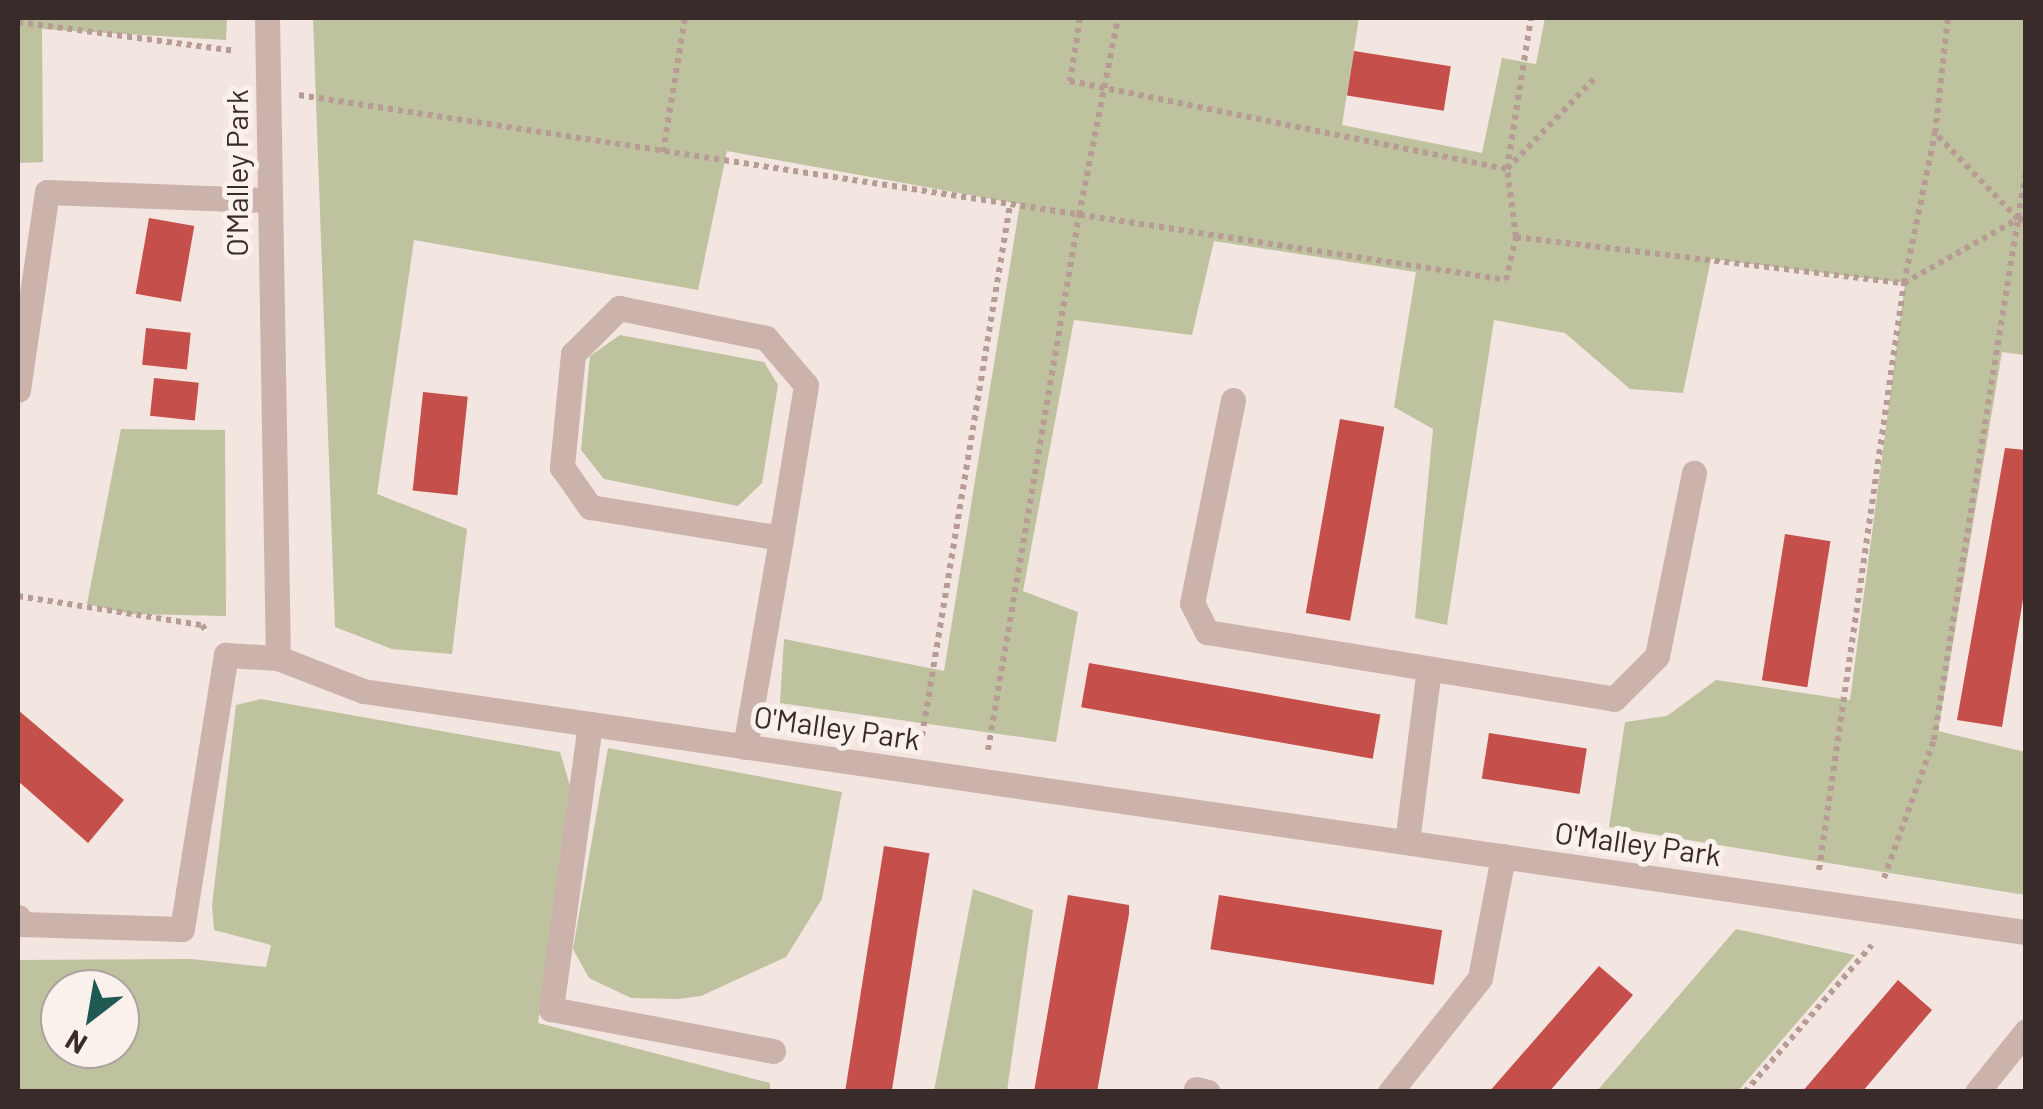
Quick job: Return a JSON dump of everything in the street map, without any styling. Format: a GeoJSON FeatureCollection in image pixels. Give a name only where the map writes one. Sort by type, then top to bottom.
{"type":"FeatureCollection","features":[{"type":"Feature","properties":{"kind":"street","name":"O'Malley Park"},"geometry":{"type":"LineString","coordinates":[[267,18],[267,200],[278,658],[362,691],[2026,932]]}},
{"type":"Feature","properties":{"kind":"street"},"geometry":{"type":"LineString","coordinates":[[18,390],[47,192],[267,200]]}},
{"type":"Feature","properties":{"kind":"street"},"geometry":{"type":"LineString","coordinates":[[746,747],[781,538],[806,385],[766,338],[619,308],[573,354],[562,467],[590,507],[781,538]]}},
{"type":"Feature","properties":{"kind":"street"},"geometry":{"type":"LineString","coordinates":[[1233,400],[1192,603],[1208,632],[1614,699],[1656,656],[1694,472]]}},
{"type":"Feature","properties":{"kind":"street"},"geometry":{"type":"LineString","coordinates":[[18,917],[22,924],[182,929],[226,656],[278,658]]}},
{"type":"Feature","properties":{"kind":"street"},"geometry":{"type":"LineString","coordinates":[[1407,842],[1429,669]]}},
{"type":"Feature","properties":{"kind":"street"},"geometry":{"type":"LineString","coordinates":[[590,724],[552,1009],[773,1051]]}},
{"type":"Feature","properties":{"kind":"street"},"geometry":{"type":"LineString","coordinates":[[1390,1092],[1480,978],[1503,856]]}},
{"type":"Feature","properties":{"kind":"street"},"geometry":{"type":"LineString","coordinates":[[1977,1092],[2026,1032]]}},
{"type":"Feature","properties":{"kind":"path"},"geometry":{"type":"LineString","coordinates":[[663,152],[685,18]]}},
{"type":"Feature","properties":{"kind":"path"},"geometry":{"type":"LineString","coordinates":[[1080,18],[1070,80],[1506,169]]}},
{"type":"Feature","properties":{"kind":"path"},"geometry":{"type":"LineString","coordinates":[[983,781],[1078,215],[1118,18]]}},
{"type":"Feature","properties":{"kind":"path"},"geometry":{"type":"LineString","coordinates":[[267,90],[1506,280],[1516,237],[1506,169],[1531,18]]}},
{"type":"Feature","properties":{"kind":"path"},"geometry":{"type":"LineString","coordinates":[[1814,901],[1904,283],[1935,133],[1948,18]]}},
{"type":"Feature","properties":{"kind":"path"},"geometry":{"type":"LineString","coordinates":[[18,22],[267,55]]}},
{"type":"Feature","properties":{"kind":"path"},"geometry":{"type":"LineString","coordinates":[[1506,169],[1594,79]]}},
{"type":"Feature","properties":{"kind":"path"},"geometry":{"type":"LineString","coordinates":[[1935,133],[2022,220]]}},
{"type":"Feature","properties":{"kind":"path"},"geometry":{"type":"LineString","coordinates":[[1872,910],[1934,740],[2022,220],[2026,171]]}},
{"type":"Feature","properties":{"kind":"path"},"geometry":{"type":"LineString","coordinates":[[916,771],[1010,205]]}},
{"type":"Feature","properties":{"kind":"path"},"geometry":{"type":"LineString","coordinates":[[1516,237],[1904,283],[2022,220]]}},
{"type":"Feature","properties":{"kind":"path"},"geometry":{"type":"LineString","coordinates":[[18,596],[202,625],[226,656]]}},
{"type":"Feature","properties":{"kind":"path"},"geometry":{"type":"LineString","coordinates":[[1745,1092],[1876,941]]}},
{"type":"Feature","properties":{"kind":"green space"},"geometry":{"type":"Polygon","coordinates":[[[18,18],[227,18],[226,40],[42,29],[43,162],[18,163],[18,18]]]}},
{"type":"Feature","properties":{"kind":"green space"},"geometry":{"type":"Polygon","coordinates":[[[313,18],[1359,18],[1342,125],[1482,153],[1502,58],[1536,64],[1545,18],[2025,18],[2025,355],[2002,352],[1938,731],[2025,752],[2025,895],[1609,827],[1625,722],[1667,716],[1716,680],[1850,700],[1905,283],[1711,259],[1683,393],[1630,389],[1565,333],[1494,320],[1447,625],[1415,618],[1433,429],[1394,407],[1416,272],[1214,241],[1192,335],[1074,320],[1023,591],[1078,612],[1056,742],[780,703],[784,639],[944,671],[1020,204],[727,151],[698,290],[414,240],[377,494],[467,529],[452,654],[392,649],[335,627],[313,18]]]}},
{"type":"Feature","properties":{"kind":"green space"},"geometry":{"type":"Polygon","coordinates":[[[620,335],[764,362],[778,385],[762,483],[738,506],[604,479],[581,450],[590,356],[620,335]]]}},
{"type":"Feature","properties":{"kind":"green space"},"geometry":{"type":"Polygon","coordinates":[[[121,429],[225,430],[226,616],[131,614],[87,604],[121,429]]]}},
{"type":"Feature","properties":{"kind":"green space"},"geometry":{"type":"Polygon","coordinates":[[[261,699],[560,752],[570,786],[538,1023],[770,1083],[770,1091],[18,1091],[18,960],[191,959],[266,967],[271,945],[214,930],[212,905],[236,705],[261,699]]]}},
{"type":"Feature","properties":{"kind":"green space"},"geometry":{"type":"Polygon","coordinates":[[[608,748],[842,792],[822,899],[786,957],[701,996],[678,999],[631,998],[589,978],[573,949],[608,748]]]}},
{"type":"Feature","properties":{"kind":"green space"},"geometry":{"type":"Polygon","coordinates":[[[973,889],[1033,910],[1007,1091],[934,1091],[973,889]]]}},
{"type":"Feature","properties":{"kind":"green space"},"geometry":{"type":"Polygon","coordinates":[[[1736,929],[1855,955],[1738,1091],[1597,1091],[1736,929]]]}},
{"type":"Feature","properties":{"kind":"building"},"geometry":{"type":"Polygon","coordinates":[[[1354,51],[1451,66],[1444,111],[1347,95],[1354,51]]]}},
{"type":"Feature","properties":{"kind":"building"},"geometry":{"type":"Polygon","coordinates":[[[149,218],[194,226],[181,302],[136,294],[149,218]]]}},
{"type":"Feature","properties":{"kind":"building"},"geometry":{"type":"Polygon","coordinates":[[[146,328],[191,333],[187,370],[142,365],[146,328]]]}},
{"type":"Feature","properties":{"kind":"building"},"geometry":{"type":"Polygon","coordinates":[[[154,378],[199,383],[195,420],[150,416],[154,378]]]}},
{"type":"Feature","properties":{"kind":"building"},"geometry":{"type":"Polygon","coordinates":[[[423,392],[468,397],[457,495],[413,490],[423,392]]]}},
{"type":"Feature","properties":{"kind":"building"},"geometry":{"type":"Polygon","coordinates":[[[1340,419],[1384,427],[1350,621],[1306,613],[1340,419]]]}},
{"type":"Feature","properties":{"kind":"building"},"geometry":{"type":"Polygon","coordinates":[[[2005,448],[2026,450],[2026,581],[2002,727],[1957,720],[2005,448]]]}},
{"type":"Feature","properties":{"kind":"building"},"geometry":{"type":"Polygon","coordinates":[[[1785,534],[1830,541],[1807,687],[1762,680],[1785,534]]]}},
{"type":"Feature","properties":{"kind":"building"},"geometry":{"type":"Polygon","coordinates":[[[1089,663],[1381,714],[1373,759],[1081,707],[1089,663]]]}},
{"type":"Feature","properties":{"kind":"building"},"geometry":{"type":"Polygon","coordinates":[[[18,710],[124,800],[88,843],[18,781],[18,710]]]}},
{"type":"Feature","properties":{"kind":"building"},"geometry":{"type":"Polygon","coordinates":[[[1489,733],[1587,748],[1580,794],[1482,778],[1489,733]]]}},
{"type":"Feature","properties":{"kind":"building"},"geometry":{"type":"Polygon","coordinates":[[[884,846],[929,853],[892,1092],[845,1092],[884,846]]]}},
{"type":"Feature","properties":{"kind":"building"},"geometry":{"type":"Polygon","coordinates":[[[1068,895],[1129,905],[1129,914],[1097,1092],[1034,1092],[1068,895]]]}},
{"type":"Feature","properties":{"kind":"building"},"geometry":{"type":"Polygon","coordinates":[[[1219,895],[1442,930],[1434,985],[1210,949],[1219,895]]]}},
{"type":"Feature","properties":{"kind":"building"},"geometry":{"type":"Polygon","coordinates":[[[1599,966],[1633,995],[1549,1092],[1489,1092],[1599,966]]]}},
{"type":"Feature","properties":{"kind":"building"},"geometry":{"type":"Polygon","coordinates":[[[1898,980],[1932,1010],[1862,1092],[1802,1092],[1898,980]]]}}]}
